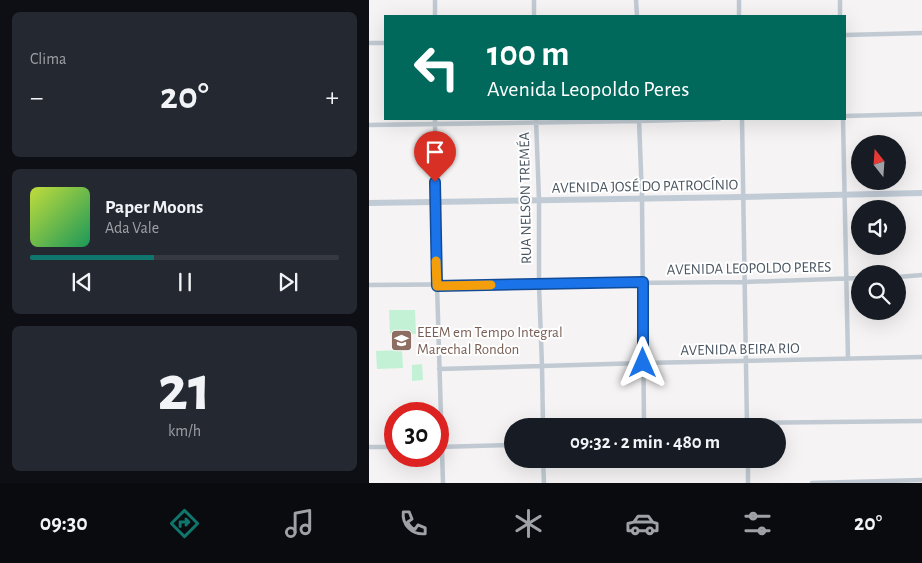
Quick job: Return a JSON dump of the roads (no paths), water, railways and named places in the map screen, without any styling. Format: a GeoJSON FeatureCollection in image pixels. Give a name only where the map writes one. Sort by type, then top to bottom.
{"type":"FeatureCollection","features":[{"type":"Feature","properties":{"kind":"street"},"geometry":{"type":"LineString","coordinates":[[435,0],[435,15]]}},
{"type":"Feature","properties":{"kind":"street"},"geometry":{"type":"LineString","coordinates":[[534,0],[535,15]]}},
{"type":"Feature","properties":{"kind":"street"},"geometry":{"type":"LineString","coordinates":[[636,0],[637,15]]}},
{"type":"Feature","properties":{"kind":"street"},"geometry":{"type":"LineString","coordinates":[[739,0],[739,15]]}},
{"type":"Feature","properties":{"kind":"street"},"geometry":{"type":"LineString","coordinates":[[840,0],[840,15]]}},
{"type":"Feature","properties":{"kind":"street"},"geometry":{"type":"LineString","coordinates":[[846,34],[922,33]]}},
{"type":"Feature","properties":{"kind":"street"},"geometry":{"type":"LineString","coordinates":[[369,43],[384,42]]}},
{"type":"Feature","properties":{"kind":"street"},"geometry":{"type":"LineString","coordinates":[[846,116],[922,114]]}},
{"type":"Feature","properties":{"kind":"street"},"geometry":{"type":"LineString","coordinates":[[369,126],[435,122],[639,120],[642,198],[644,418]]}},
{"type":"Feature","properties":{"kind":"street"},"geometry":{"type":"LineString","coordinates":[[742,120],[747,418]]}},
{"type":"Feature","properties":{"kind":"street"},"geometry":{"type":"LineString","coordinates":[[843,120],[848,359]]}},
{"type":"Feature","properties":{"kind":"street","name":"RUA NELSON TREMÉA"},"geometry":{"type":"LineString","coordinates":[[536,121],[543,418]]}},
{"type":"Feature","properties":{"kind":"street"},"geometry":{"type":"LineString","coordinates":[[435,122],[439,402]]}},
{"type":"Feature","properties":{"kind":"street","name":"AVENIDA JOSÉ DO PATROCÍNIO"},"geometry":{"type":"LineString","coordinates":[[369,203],[922,192]]}},
{"type":"Feature","properties":{"kind":"street"},"geometry":{"type":"LineString","coordinates":[[906,276],[922,275]]}},
{"type":"Feature","properties":{"kind":"street","name":"AVENIDA LEOPOLDO PERES"},"geometry":{"type":"LineString","coordinates":[[369,285],[437,286],[745,282],[851,279]]}},
{"type":"Feature","properties":{"kind":"street","name":"AVENIDA BEIRA RIO"},"geometry":{"type":"LineString","coordinates":[[439,369],[922,357]]}},
{"type":"Feature","properties":{"kind":"street"},"geometry":{"type":"LineString","coordinates":[[786,424],[922,421]]}},
{"type":"Feature","properties":{"kind":"street"},"geometry":{"type":"LineString","coordinates":[[449,447],[504,445]]}},
{"type":"Feature","properties":{"kind":"street"},"geometry":{"type":"LineString","coordinates":[[369,447],[384,447]]}},
{"type":"Feature","properties":{"kind":"street"},"geometry":{"type":"LineString","coordinates":[[442,467],[443,483]]}},
{"type":"Feature","properties":{"kind":"street"},"geometry":{"type":"LineString","coordinates":[[543,468],[544,483]]}},
{"type":"Feature","properties":{"kind":"street"},"geometry":{"type":"LineString","coordinates":[[748,468],[748,483]]}},
{"type":"Feature","properties":{"kind":"street"},"geometry":{"type":"LineString","coordinates":[[812,483],[922,480]]}},
{"type":"Feature","properties":{"kind":"place","name":"EEEM em Tempo Integral Marechal Rondon"},"geometry":{"type":"Point","coordinates":[401,341]}}]}
